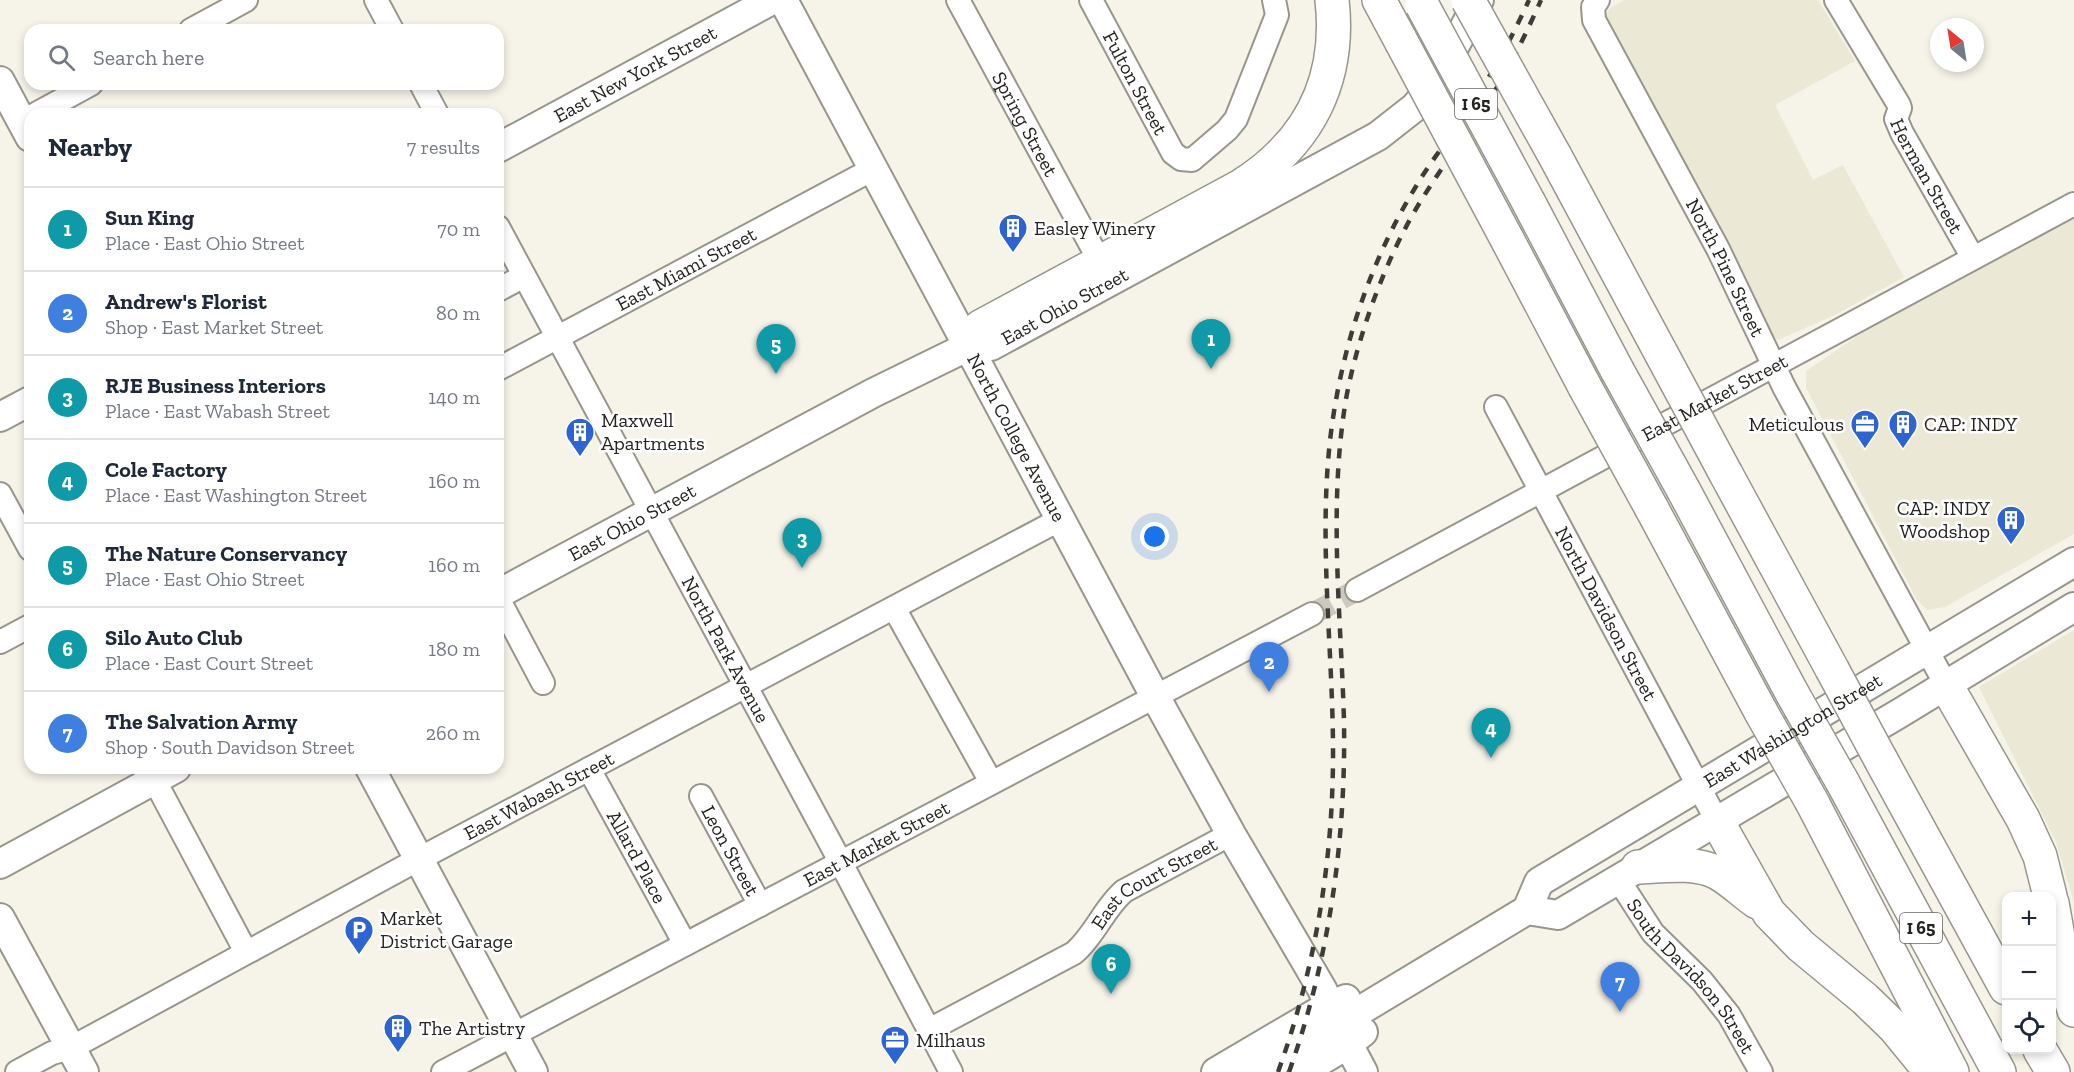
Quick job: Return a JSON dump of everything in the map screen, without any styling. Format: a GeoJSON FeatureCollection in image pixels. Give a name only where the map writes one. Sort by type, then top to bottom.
{"type":"FeatureCollection","features":[{"type":"Feature","properties":{"kind":"highway"},"geometry":{"type":"LineString","coordinates":[[969,346],[980,327],[1241,186],[1283,154],[1304,128],[1327,79],[1335,34],[1332,0]]}},
{"type":"Feature","properties":{"kind":"highway"},"geometry":{"type":"LineString","coordinates":[[1379,0],[1585,387],[1812,802],[1952,1072]]}},
{"type":"Feature","properties":{"kind":"highway","name":"I 65"},"geometry":{"type":"LineString","coordinates":[[1468,0],[2002,979]]}},
{"type":"Feature","properties":{"kind":"highway","name":"I 65"},"geometry":{"type":"LineString","coordinates":[[1421,2],[1617,370],[1999,1072]]}},
{"type":"Feature","properties":{"kind":"highway"},"geometry":{"type":"LineString","coordinates":[[1946,685],[2023,819],[2040,856],[2049,892]]}},
{"type":"Feature","properties":{"kind":"highway"},"geometry":{"type":"LineString","coordinates":[[1717,820],[1769,912]]}},
{"type":"Feature","properties":{"kind":"highway"},"geometry":{"type":"LineString","coordinates":[[1628,873],[1689,866],[1708,869],[1724,877],[1769,912],[1801,946],[1865,999],[1895,1028],[1931,1072]]}},
{"type":"Feature","properties":{"kind":"highway"},"geometry":{"type":"LineString","coordinates":[[2056,926],[2066,982],[2074,1010]]}},
{"type":"Feature","properties":{"kind":"highway"},"geometry":{"type":"LineString","coordinates":[[2042,1054],[2053,1072]]}},
{"type":"Feature","properties":{"kind":"main road","name":"East New York Street"},"geometry":{"type":"LineString","coordinates":[[504,145],[772,0]]}},
{"type":"Feature","properties":{"kind":"main road","name":"North College Avenue"},"geometry":{"type":"LineString","coordinates":[[783,0],[1231,834],[1255,875],[1274,886],[1331,980],[1338,1025]]}},
{"type":"Feature","properties":{"kind":"main road","name":"East Ohio Street"},"geometry":{"type":"LineString","coordinates":[[504,593],[864,398],[969,346],[991,346],[1378,136],[1415,106],[1434,85],[1479,0]]}},
{"type":"Feature","properties":{"kind":"main road"},"geometry":{"type":"LineString","coordinates":[[0,81],[24,114]]}},
{"type":"Feature","properties":{"kind":"main road"},"geometry":{"type":"LineString","coordinates":[[0,417],[24,404]]}},
{"type":"Feature","properties":{"kind":"main road","name":"East Washington Street"},"geometry":{"type":"LineString","coordinates":[[2074,562],[1539,882],[1527,910],[1558,915],[2074,607]]}},
{"type":"Feature","properties":{"kind":"main road"},"geometry":{"type":"LineString","coordinates":[[0,864],[156,774]]}},
{"type":"Feature","properties":{"kind":"main road"},"geometry":{"type":"LineString","coordinates":[[373,774],[533,1072]]}},
{"type":"Feature","properties":{"kind":"main road"},"geometry":{"type":"LineString","coordinates":[[1258,1072],[1527,910]]}},
{"type":"Feature","properties":{"kind":"main road"},"geometry":{"type":"LineString","coordinates":[[0,918],[77,1060]]}},
{"type":"Feature","properties":{"kind":"main road"},"geometry":{"type":"LineString","coordinates":[[1216,1072],[1338,1025]]}},
{"type":"Feature","properties":{"kind":"main road"},"geometry":{"type":"LineString","coordinates":[[1302,1072],[1338,1025]]}},
{"type":"Feature","properties":{"kind":"main road"},"geometry":{"type":"LineString","coordinates":[[1338,1025],[1364,1072]]}},
{"type":"Feature","properties":{"kind":"street"},"geometry":{"type":"LineString","coordinates":[[202,24],[246,0]]}},
{"type":"Feature","properties":{"kind":"street","name":"Spring Street"},"geometry":{"type":"LineString","coordinates":[[958,0],[1092,247]]}},
{"type":"Feature","properties":{"kind":"street","name":"Fulton Street"},"geometry":{"type":"LineString","coordinates":[[1091,0],[1173,153],[1185,160],[1196,158],[1236,119],[1277,15],[1274,0]]}},
{"type":"Feature","properties":{"kind":"street","name":"Herman Street"},"geometry":{"type":"LineString","coordinates":[[1836,0],[1899,105],[1896,119],[1902,133],[1973,258]]}},
{"type":"Feature","properties":{"kind":"street"},"geometry":{"type":"LineString","coordinates":[[378,1],[389,24]]}},
{"type":"Feature","properties":{"kind":"street","name":"North Pine Street"},"geometry":{"type":"LineString","coordinates":[[1596,3],[1594,20],[1718,249],[1774,366],[1946,685]]}},
{"type":"Feature","properties":{"kind":"street"},"geometry":{"type":"LineString","coordinates":[[52,108],[81,90]]}},
{"type":"Feature","properties":{"kind":"street"},"geometry":{"type":"LineString","coordinates":[[424,90],[434,108]]}},
{"type":"Feature","properties":{"kind":"street","name":"East Miami Street"},"geometry":{"type":"LineString","coordinates":[[504,366],[873,169]]}},
{"type":"Feature","properties":{"kind":"street","name":"East Market Street"},"geometry":{"type":"LineString","coordinates":[[1357,590],[2074,204]]}},
{"type":"Feature","properties":{"kind":"street","name":"North Park Avenue"},"geometry":{"type":"LineString","coordinates":[[504,238],[951,1072]]}},
{"type":"Feature","properties":{"kind":"street"},"geometry":{"type":"LineString","coordinates":[[504,287],[524,276]]}},
{"type":"Feature","properties":{"kind":"street","name":"North Davidson Street"},"geometry":{"type":"LineString","coordinates":[[1496,407],[1717,820]]}},
{"type":"Feature","properties":{"kind":"street"},"geometry":{"type":"LineString","coordinates":[[0,494],[24,538]]}},
{"type":"Feature","properties":{"kind":"street","name":"East Wabash Street"},"geometry":{"type":"LineString","coordinates":[[17,1072],[52,1053],[77,1060],[246,952],[1061,519]]}},
{"type":"Feature","properties":{"kind":"street"},"geometry":{"type":"LineString","coordinates":[[504,608],[543,683]]}},
{"type":"Feature","properties":{"kind":"street"},"geometry":{"type":"LineString","coordinates":[[894,608],[991,782]]}},
{"type":"Feature","properties":{"kind":"street","name":"East Market Street"},"geometry":{"type":"LineString","coordinates":[[443,1072],[1312,614]]}},
{"type":"Feature","properties":{"kind":"street"},"geometry":{"type":"LineString","coordinates":[[0,642],[24,629]]}},
{"type":"Feature","properties":{"kind":"street","name":"Allard Place"},"geometry":{"type":"LineString","coordinates":[[589,769],[685,944]]}},
{"type":"Feature","properties":{"kind":"street"},"geometry":{"type":"LineString","coordinates":[[160,774],[246,952]]}},
{"type":"Feature","properties":{"kind":"street","name":"Leon Street"},"geometry":{"type":"LineString","coordinates":[[701,796],[760,905]]}},
{"type":"Feature","properties":{"kind":"street","name":"East Court Street"},"geometry":{"type":"LineString","coordinates":[[929,1030],[1074,953],[1084,944],[1124,891],[1231,834]]}},
{"type":"Feature","properties":{"kind":"street","name":"South Davidson Street"},"geometry":{"type":"LineString","coordinates":[[1628,873],[1653,933],[1721,1003],[1761,1072]]}},
{"type":"Feature","properties":{"kind":"shaded area"},"geometry":{"type":"Polygon","coordinates":[[[1624,0],[1818,0],[1855,61],[1775,105],[1813,180],[1843,165],[1904,277],[1835,315],[1778,340],[1769,336],[1607,26],[1606,15],[1610,8],[1624,0]]]}},
{"type":"Feature","properties":{"kind":"shaded area"},"geometry":{"type":"Polygon","coordinates":[[[2074,219],[2074,534],[1945,607],[1927,610],[1917,600],[1806,388],[1806,371],[1881,320],[2074,219]]]}},
{"type":"Feature","properties":{"kind":"shaded area"},"geometry":{"type":"Polygon","coordinates":[[[2074,630],[2074,902],[2056,842],[1979,687],[2074,630]]]}},
{"type":"Feature","properties":{"kind":"tunnel"},"geometry":{"type":"LineString","coordinates":[[1312,614],[1357,590]]}},
{"type":"Feature","properties":{"kind":"railway"},"geometry":{"type":"LineString","coordinates":[[1278,1072],[1303,992],[1312,952],[1320,911],[1330,828],[1333,744],[1326,572],[1327,485],[1336,400],[1348,345],[1376,264],[1401,212],[1492,72],[1529,0]]}},
{"type":"Feature","properties":{"kind":"railway"},"geometry":{"type":"LineString","coordinates":[[1289,1072],[1303,1030],[1325,943],[1342,811],[1344,721],[1337,520],[1341,439],[1351,374],[1375,296],[1409,221],[1496,88],[1517,51],[1541,0]]}},
{"type":"Feature","properties":{"kind":"place","name":"Easley Winery"},"geometry":{"type":"Point","coordinates":[1013,254]}},
{"type":"Feature","properties":{"kind":"place","name":"Sun King"},"geometry":{"type":"Point","coordinates":[1211,369]}},
{"type":"Feature","properties":{"kind":"place","name":"The Nature Conservancy"},"geometry":{"type":"Point","coordinates":[776,374]}},
{"type":"Feature","properties":{"kind":"place","name":"Meticulous"},"geometry":{"type":"Point","coordinates":[1865,450]}},
{"type":"Feature","properties":{"kind":"place","name":"CAP: INDY"},"geometry":{"type":"Point","coordinates":[1903,450]}},
{"type":"Feature","properties":{"kind":"place","name":"Maxwell Apartments"},"geometry":{"type":"Point","coordinates":[580,458]}},
{"type":"Feature","properties":{"kind":"place","name":"CAP: INDY Woodshop"},"geometry":{"type":"Point","coordinates":[2011,546]}},
{"type":"Feature","properties":{"kind":"place","name":"RJE Business Interiors"},"geometry":{"type":"Point","coordinates":[802,568]}},
{"type":"Feature","properties":{"kind":"place","name":"Andrew's Florist"},"geometry":{"type":"Point","coordinates":[1269,692]}},
{"type":"Feature","properties":{"kind":"place","name":"Cole Factory"},"geometry":{"type":"Point","coordinates":[1491,758]}},
{"type":"Feature","properties":{"kind":"place","name":"Market District Garage"},"geometry":{"type":"Point","coordinates":[359,956]}},
{"type":"Feature","properties":{"kind":"place","name":"Silo Auto Club"},"geometry":{"type":"Point","coordinates":[1111,994]}},
{"type":"Feature","properties":{"kind":"place","name":"The Salvation Army"},"geometry":{"type":"Point","coordinates":[1620,1012]}},
{"type":"Feature","properties":{"kind":"place","name":"The Artistry"},"geometry":{"type":"Point","coordinates":[398,1054]}},
{"type":"Feature","properties":{"kind":"place","name":"Milhaus"},"geometry":{"type":"Point","coordinates":[895,1066]}}]}
